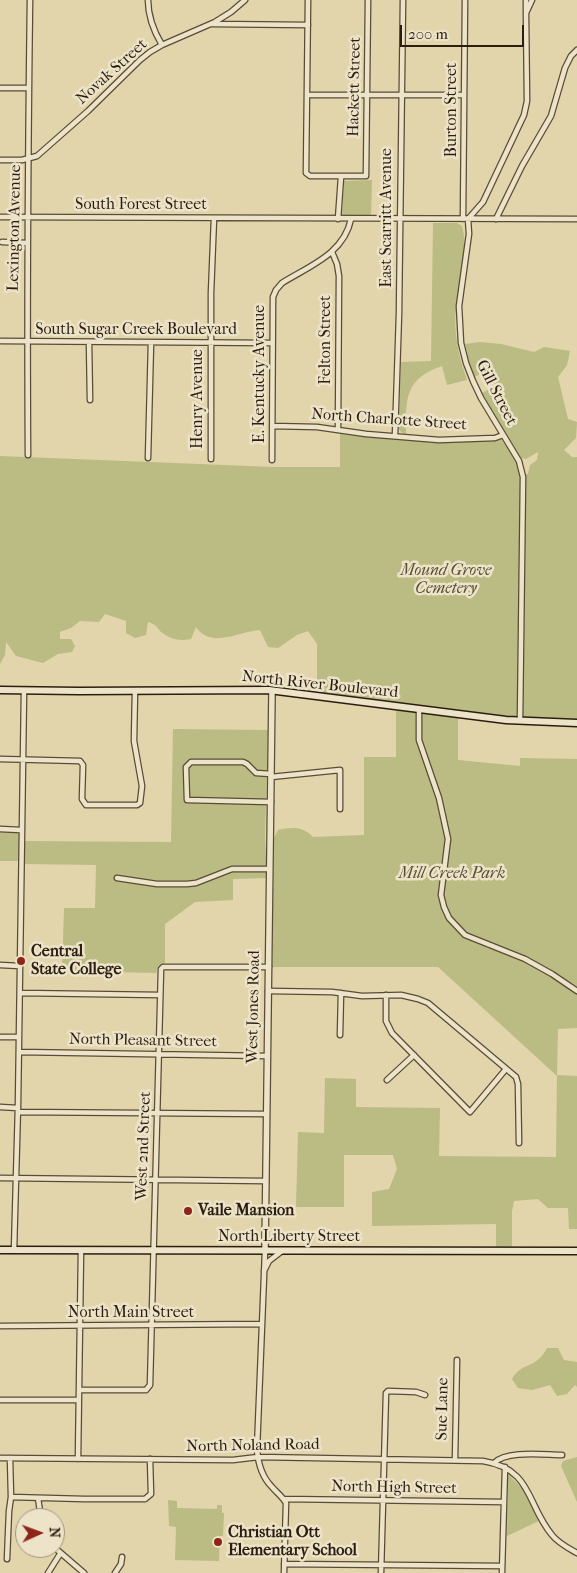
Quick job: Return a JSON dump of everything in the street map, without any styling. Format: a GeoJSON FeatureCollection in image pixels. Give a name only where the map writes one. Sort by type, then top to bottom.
{"type":"FeatureCollection","features":[{"type":"Feature","properties":{"kind":"main road","name":"North River Boulevard"},"geometry":{"type":"LineString","coordinates":[[0,690],[135,692],[272,691],[520,722],[577,723]]}},
{"type":"Feature","properties":{"kind":"main road","name":"North Liberty Street"},"geometry":{"type":"LineString","coordinates":[[0,1250],[577,1251]]}},
{"type":"Feature","properties":{"kind":"street","name":"Lexington Avenue"},"geometry":{"type":"LineString","coordinates":[[28,456],[27,218],[30,0]]}},
{"type":"Feature","properties":{"kind":"street"},"geometry":{"type":"LineString","coordinates":[[148,0],[150,21],[162,45]]}},
{"type":"Feature","properties":{"kind":"street","name":"Novak Street"},"geometry":{"type":"LineString","coordinates":[[29,159],[37,156],[88,111],[140,60],[162,45],[210,24],[231,12],[244,0]]}},
{"type":"Feature","properties":{"kind":"street"},"geometry":{"type":"LineString","coordinates":[[308,0],[306,173],[310,176],[341,177],[338,219]]}},
{"type":"Feature","properties":{"kind":"street","name":"Hackett Street"},"geometry":{"type":"LineString","coordinates":[[341,177],[364,177],[366,174],[368,0]]}},
{"type":"Feature","properties":{"kind":"street","name":"East Scarritt Avenue"},"geometry":{"type":"LineString","coordinates":[[395,436],[399,314],[403,0]]}},
{"type":"Feature","properties":{"kind":"street","name":"Burton Street"},"geometry":{"type":"LineString","coordinates":[[465,0],[466,219]]}},
{"type":"Feature","properties":{"kind":"street"},"geometry":{"type":"LineString","coordinates":[[466,219],[483,202],[524,115],[527,101],[526,0]]}},
{"type":"Feature","properties":{"kind":"street"},"geometry":{"type":"LineString","coordinates":[[526,13],[532,0]]}},
{"type":"Feature","properties":{"kind":"street"},"geometry":{"type":"LineString","coordinates":[[210,24],[308,25]]}},
{"type":"Feature","properties":{"kind":"street"},"geometry":{"type":"LineString","coordinates":[[496,219],[522,166],[550,116],[565,68],[571,56],[577,50]]}},
{"type":"Feature","properties":{"kind":"street"},"geometry":{"type":"LineString","coordinates":[[0,88],[29,88]]}},
{"type":"Feature","properties":{"kind":"street"},"geometry":{"type":"LineString","coordinates":[[307,95],[464,95]]}},
{"type":"Feature","properties":{"kind":"street"},"geometry":{"type":"LineString","coordinates":[[0,160],[29,159]]}},
{"type":"Feature","properties":{"kind":"street","name":"South Forest Street"},"geometry":{"type":"LineString","coordinates":[[0,217],[577,219]]}},
{"type":"Feature","properties":{"kind":"street","name":"Henry Avenue"},"geometry":{"type":"LineString","coordinates":[[211,459],[214,218]]}},
{"type":"Feature","properties":{"kind":"street"},"geometry":{"type":"LineString","coordinates":[[332,252],[346,236],[352,219]]}},
{"type":"Feature","properties":{"kind":"street","name":"Gill Street"},"geometry":{"type":"LineString","coordinates":[[466,219],[470,234],[459,306],[461,343],[473,381],[519,461],[523,477],[520,722]]}},
{"type":"Feature","properties":{"kind":"street"},"geometry":{"type":"LineString","coordinates":[[2,242],[27,243]]}},
{"type":"Feature","properties":{"kind":"street","name":"E. Kentucky Avenue"},"geometry":{"type":"LineString","coordinates":[[272,460],[273,298],[276,289],[282,283],[332,252]]}},
{"type":"Feature","properties":{"kind":"street","name":"Felton Street"},"geometry":{"type":"LineString","coordinates":[[332,252],[339,276],[338,430]]}},
{"type":"Feature","properties":{"kind":"street","name":"South Sugar Creek Boulevard"},"geometry":{"type":"LineString","coordinates":[[0,341],[272,343]]}},
{"type":"Feature","properties":{"kind":"street"},"geometry":{"type":"LineString","coordinates":[[89,342],[90,400]]}},
{"type":"Feature","properties":{"kind":"street"},"geometry":{"type":"LineString","coordinates":[[148,458],[151,343]]}},
{"type":"Feature","properties":{"kind":"street","name":"North Charlotte Street"},"geometry":{"type":"LineString","coordinates":[[272,426],[318,427],[439,440],[495,438],[503,435]]}},
{"type":"Feature","properties":{"kind":"street"},"geometry":{"type":"LineString","coordinates":[[14,1250],[24,691]]}},
{"type":"Feature","properties":{"kind":"street","name":"West Jones Road"},"geometry":{"type":"LineString","coordinates":[[258,1457],[265,1251],[272,691]]}},
{"type":"Feature","properties":{"kind":"street"},"geometry":{"type":"LineString","coordinates":[[0,759],[82,762],[82,799],[86,805],[133,806],[140,803],[142,786],[134,741],[135,692]]}},
{"type":"Feature","properties":{"kind":"street"},"geometry":{"type":"LineString","coordinates":[[419,710],[419,740],[439,798],[448,839],[441,895],[449,918],[464,935],[525,959],[577,991]]}},
{"type":"Feature","properties":{"kind":"street"},"geometry":{"type":"LineString","coordinates":[[271,802],[187,800],[186,767],[191,762],[243,762],[256,773],[271,776],[340,770],[340,809]]}},
{"type":"Feature","properties":{"kind":"street"},"geometry":{"type":"LineString","coordinates":[[0,829],[22,830]]}},
{"type":"Feature","properties":{"kind":"street"},"geometry":{"type":"LineString","coordinates":[[117,878],[157,884],[187,884],[196,883],[232,869],[269,869]]}},
{"type":"Feature","properties":{"kind":"street"},"geometry":{"type":"LineString","coordinates":[[0,965],[20,966]]}},
{"type":"Feature","properties":{"kind":"street","name":"West 2nd Street"},"geometry":{"type":"LineString","coordinates":[[79,1390],[146,1390],[150,1386],[160,972],[162,968],[268,968]]}},
{"type":"Feature","properties":{"kind":"street"},"geometry":{"type":"LineString","coordinates":[[268,991],[341,993],[362,996],[410,996],[428,1003],[516,1077],[518,1084],[519,1143]]}},
{"type":"Feature","properties":{"kind":"street"},"geometry":{"type":"LineString","coordinates":[[340,1035],[341,993]]}},
{"type":"Feature","properties":{"kind":"street"},"geometry":{"type":"LineString","coordinates":[[20,994],[160,995]]}},
{"type":"Feature","properties":{"kind":"street"},"geometry":{"type":"LineString","coordinates":[[386,995],[386,1021],[388,1028],[470,1112],[506,1069]]}},
{"type":"Feature","properties":{"kind":"street"},"geometry":{"type":"LineString","coordinates":[[0,1037],[19,1037]]}},
{"type":"Feature","properties":{"kind":"street","name":"North Pleasant Street"},"geometry":{"type":"LineString","coordinates":[[19,1052],[267,1056]]}},
{"type":"Feature","properties":{"kind":"street"},"geometry":{"type":"LineString","coordinates":[[387,1080],[414,1055]]}},
{"type":"Feature","properties":{"kind":"street"},"geometry":{"type":"LineString","coordinates":[[0,1108],[18,1110],[266,1114]]}},
{"type":"Feature","properties":{"kind":"street"},"geometry":{"type":"LineString","coordinates":[[0,1178],[266,1181]]}},
{"type":"Feature","properties":{"kind":"street"},"geometry":{"type":"LineString","coordinates":[[78,1459],[81,1250]]}},
{"type":"Feature","properties":{"kind":"street"},"geometry":{"type":"LineString","coordinates":[[264,1272],[269,1261],[283,1251]]}},
{"type":"Feature","properties":{"kind":"street","name":"North Main Street"},"geometry":{"type":"LineString","coordinates":[[0,1326],[262,1324]]}},
{"type":"Feature","properties":{"kind":"street","name":"Sue Lane"},"geometry":{"type":"LineString","coordinates":[[455,1460],[457,1360]]}},
{"type":"Feature","properties":{"kind":"street"},"geometry":{"type":"LineString","coordinates":[[381,1573],[386,1393],[416,1392],[425,1395]]}},
{"type":"Feature","properties":{"kind":"street"},"geometry":{"type":"LineString","coordinates":[[0,1400],[78,1400]]}},
{"type":"Feature","properties":{"kind":"street"},"geometry":{"type":"LineString","coordinates":[[494,1463],[500,1458],[516,1455],[562,1455]]}},
{"type":"Feature","properties":{"kind":"street"},"geometry":{"type":"LineString","coordinates":[[258,1457],[265,1479],[284,1499],[286,1509],[284,1573]]}},
{"type":"Feature","properties":{"kind":"street","name":"North Noland Road"},"geometry":{"type":"LineString","coordinates":[[0,1458],[233,1460],[258,1457],[383,1458],[455,1460],[494,1463],[505,1467]]}},
{"type":"Feature","properties":{"kind":"street"},"geometry":{"type":"LineString","coordinates":[[7,1559],[8,1511],[11,1497],[10,1458]]}},
{"type":"Feature","properties":{"kind":"street"},"geometry":{"type":"LineString","coordinates":[[11,1497],[144,1499],[151,1494],[150,1459]]}},
{"type":"Feature","properties":{"kind":"street"},"geometry":{"type":"LineString","coordinates":[[502,1573],[505,1467]]}},
{"type":"Feature","properties":{"kind":"street"},"geometry":{"type":"LineString","coordinates":[[505,1467],[525,1485],[552,1535],[577,1554]]}},
{"type":"Feature","properties":{"kind":"street"},"geometry":{"type":"LineString","coordinates":[[38,1498],[40,1508]]}},
{"type":"Feature","properties":{"kind":"street","name":"North High Street"},"geometry":{"type":"LineString","coordinates":[[284,1499],[504,1502]]}},
{"type":"Feature","properties":{"kind":"street"},"geometry":{"type":"LineString","coordinates":[[115,1573],[121,1564],[122,1557]]}},
{"type":"Feature","properties":{"kind":"street"},"geometry":{"type":"LineString","coordinates":[[48,1573],[57,1558]]}},
{"type":"Feature","properties":{"kind":"street"},"geometry":{"type":"LineString","coordinates":[[65,1558],[84,1573]]}},
{"type":"Feature","properties":{"kind":"street"},"geometry":{"type":"LineString","coordinates":[[284,1564],[502,1566]]}},
{"type":"Feature","properties":{"kind":"green space"},"geometry":{"type":"Polygon","coordinates":[[[372,180],[371,217],[342,215],[344,181],[372,180]]]}},
{"type":"Feature","properties":{"kind":"green space"},"geometry":{"type":"Polygon","coordinates":[[[433,223],[457,223],[462,226],[464,235],[464,256],[457,297],[455,326],[459,353],[467,380],[447,385],[442,366],[420,377],[414,384],[407,401],[406,434],[399,429],[401,362],[431,361],[433,223]]]}},
{"type":"Feature","properties":{"kind":"green space","name":"Mound Grove Cemetery"},"geometry":{"type":"Polygon","coordinates":[[[480,342],[501,344],[534,352],[544,347],[570,351],[567,365],[558,377],[568,419],[577,422],[576,438],[564,450],[572,457],[577,457],[577,720],[527,719],[317,693],[317,644],[308,631],[297,635],[278,648],[268,647],[260,630],[217,638],[202,634],[196,627],[191,639],[180,640],[167,636],[148,622],[146,635],[135,638],[126,633],[126,621],[105,614],[99,622],[80,621],[71,628],[60,632],[60,639],[71,639],[75,646],[72,652],[58,654],[43,663],[16,656],[6,642],[5,655],[0,664],[0,456],[273,467],[340,467],[340,434],[436,441],[494,441],[501,439],[515,459],[519,474],[528,474],[530,465],[537,460],[538,452],[526,459],[521,458],[482,393],[495,386],[490,370],[474,377],[465,344],[480,342]]]}},
{"type":"Feature","properties":{"kind":"green space","name":"Mill Creek Park"},"geometry":{"type":"Polygon","coordinates":[[[396,710],[458,718],[458,760],[520,766],[520,758],[577,759],[577,1028],[558,1029],[557,1075],[577,1076],[577,1229],[569,1229],[568,1208],[548,1208],[538,1199],[514,1201],[512,1211],[512,1247],[496,1248],[496,1224],[372,1226],[372,1192],[389,1189],[397,1169],[393,1155],[344,1155],[344,1207],[296,1207],[298,1132],[324,1133],[325,1078],[356,1079],[356,1107],[440,1108],[439,1156],[556,1157],[557,1076],[438,967],[272,967],[274,838],[278,830],[292,828],[301,829],[313,837],[364,835],[364,757],[396,757],[396,710]]]}},
{"type":"Feature","properties":{"kind":"green space"},"geometry":{"type":"Polygon","coordinates":[[[173,729],[268,730],[265,836],[267,878],[233,879],[233,900],[195,902],[165,924],[165,963],[158,966],[156,973],[62,971],[64,908],[95,908],[96,865],[24,864],[24,841],[171,842],[173,729]]]}},
{"type":"Feature","properties":{"kind":"green space"},"geometry":{"type":"Polygon","coordinates":[[[0,832],[19,834],[19,861],[0,861],[0,832]]]}},
{"type":"Feature","properties":{"kind":"green space"},"geometry":{"type":"Polygon","coordinates":[[[547,1348],[558,1348],[564,1360],[577,1362],[577,1387],[575,1385],[567,1394],[557,1396],[550,1385],[532,1390],[518,1388],[512,1379],[520,1370],[538,1360],[547,1348]]]}},
{"type":"Feature","properties":{"kind":"green space"},"geometry":{"type":"Polygon","coordinates":[[[577,1457],[577,1502],[561,1466],[563,1461],[577,1457]]]}},
{"type":"Feature","properties":{"kind":"green space"},"geometry":{"type":"Polygon","coordinates":[[[508,1474],[523,1489],[539,1521],[507,1536],[508,1474]]]}},
{"type":"Feature","properties":{"kind":"green space"},"geometry":{"type":"Polygon","coordinates":[[[168,1500],[177,1501],[177,1508],[217,1509],[217,1505],[222,1505],[222,1513],[224,1513],[223,1536],[220,1536],[219,1561],[175,1560],[176,1527],[169,1526],[168,1500]]]}},
{"type":"Feature","properties":{"kind":"place","name":"Central State College"},"geometry":{"type":"Point","coordinates":[21,961]}},
{"type":"Feature","properties":{"kind":"place","name":"Vaile Mansion"},"geometry":{"type":"Point","coordinates":[188,1211]}},
{"type":"Feature","properties":{"kind":"place","name":"Christian Ott Elementary School"},"geometry":{"type":"Point","coordinates":[218,1542]}}]}
